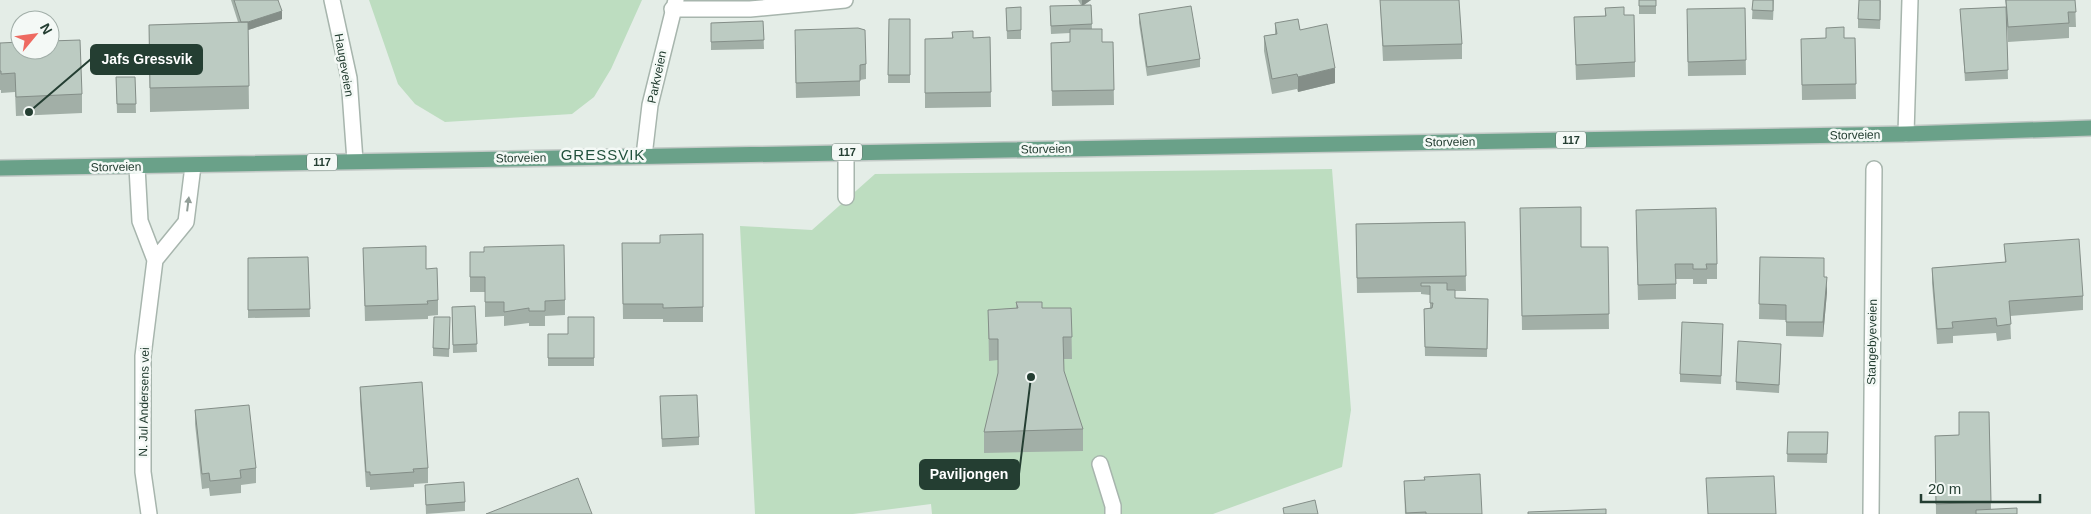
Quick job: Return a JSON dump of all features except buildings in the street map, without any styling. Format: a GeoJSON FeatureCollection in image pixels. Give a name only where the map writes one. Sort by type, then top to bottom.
{"type":"FeatureCollection","features":[{"type":"Feature","properties":{"kind":"main road","name":"Storveien"},"geometry":{"type":"LineString","coordinates":[[0,168],[1906,134],[2091,128]]}},
{"type":"Feature","properties":{"kind":"street","name":"Haugeveien"},"geometry":{"type":"LineString","coordinates":[[332,0],[349,78],[354,161]]}},
{"type":"Feature","properties":{"kind":"street"},"geometry":{"type":"LineString","coordinates":[[674,4],[750,9],[845,0]]}},
{"type":"Feature","properties":{"kind":"street"},"geometry":{"type":"LineString","coordinates":[[1906,134],[1910,0]]}},
{"type":"Feature","properties":{"kind":"street","name":"Parkveien"},"geometry":{"type":"LineString","coordinates":[[644,156],[650,105],[674,4]]}},
{"type":"Feature","properties":{"kind":"street"},"geometry":{"type":"LineString","coordinates":[[846,152],[846,197]]}},
{"type":"Feature","properties":{"kind":"street"},"geometry":{"type":"LineString","coordinates":[[155,260],[186,222],[192,166]]}},
{"type":"Feature","properties":{"kind":"street","name":"N. Jul Andersens vei"},"geometry":{"type":"LineString","coordinates":[[136,167],[140,221],[155,260],[143,356],[143,472],[148,514]]}},
{"type":"Feature","properties":{"kind":"street","name":"Stangebyeveien"},"geometry":{"type":"LineString","coordinates":[[1871,514],[1874,169]]}},
{"type":"Feature","properties":{"kind":"street"},"geometry":{"type":"LineString","coordinates":[[1100,464],[1113,506],[1113,514]]}},
{"type":"Feature","properties":{"kind":"green space"},"geometry":{"type":"Polygon","coordinates":[[[369,0],[642,0],[611,69],[594,97],[572,114],[445,122],[415,104],[398,84],[369,0]]]}},
{"type":"Feature","properties":{"kind":"green space"},"geometry":{"type":"Polygon","coordinates":[[[1332,169],[1351,410],[1342,467],[1213,514],[932,514],[931,504],[853,514],[755,514],[740,226],[812,230],[875,174],[1332,169]]]}},
{"type":"Feature","properties":{"kind":"place","name":"Jafs Gressvik"},"geometry":{"type":"Point","coordinates":[29,112]}},
{"type":"Feature","properties":{"kind":"place","name":"Paviljongen"},"geometry":{"type":"Point","coordinates":[1031,377]}},
{"type":"Feature","properties":{"kind":"district","name":"GRESSVIK"},"geometry":{"type":"Point","coordinates":[603,155]}}]}
